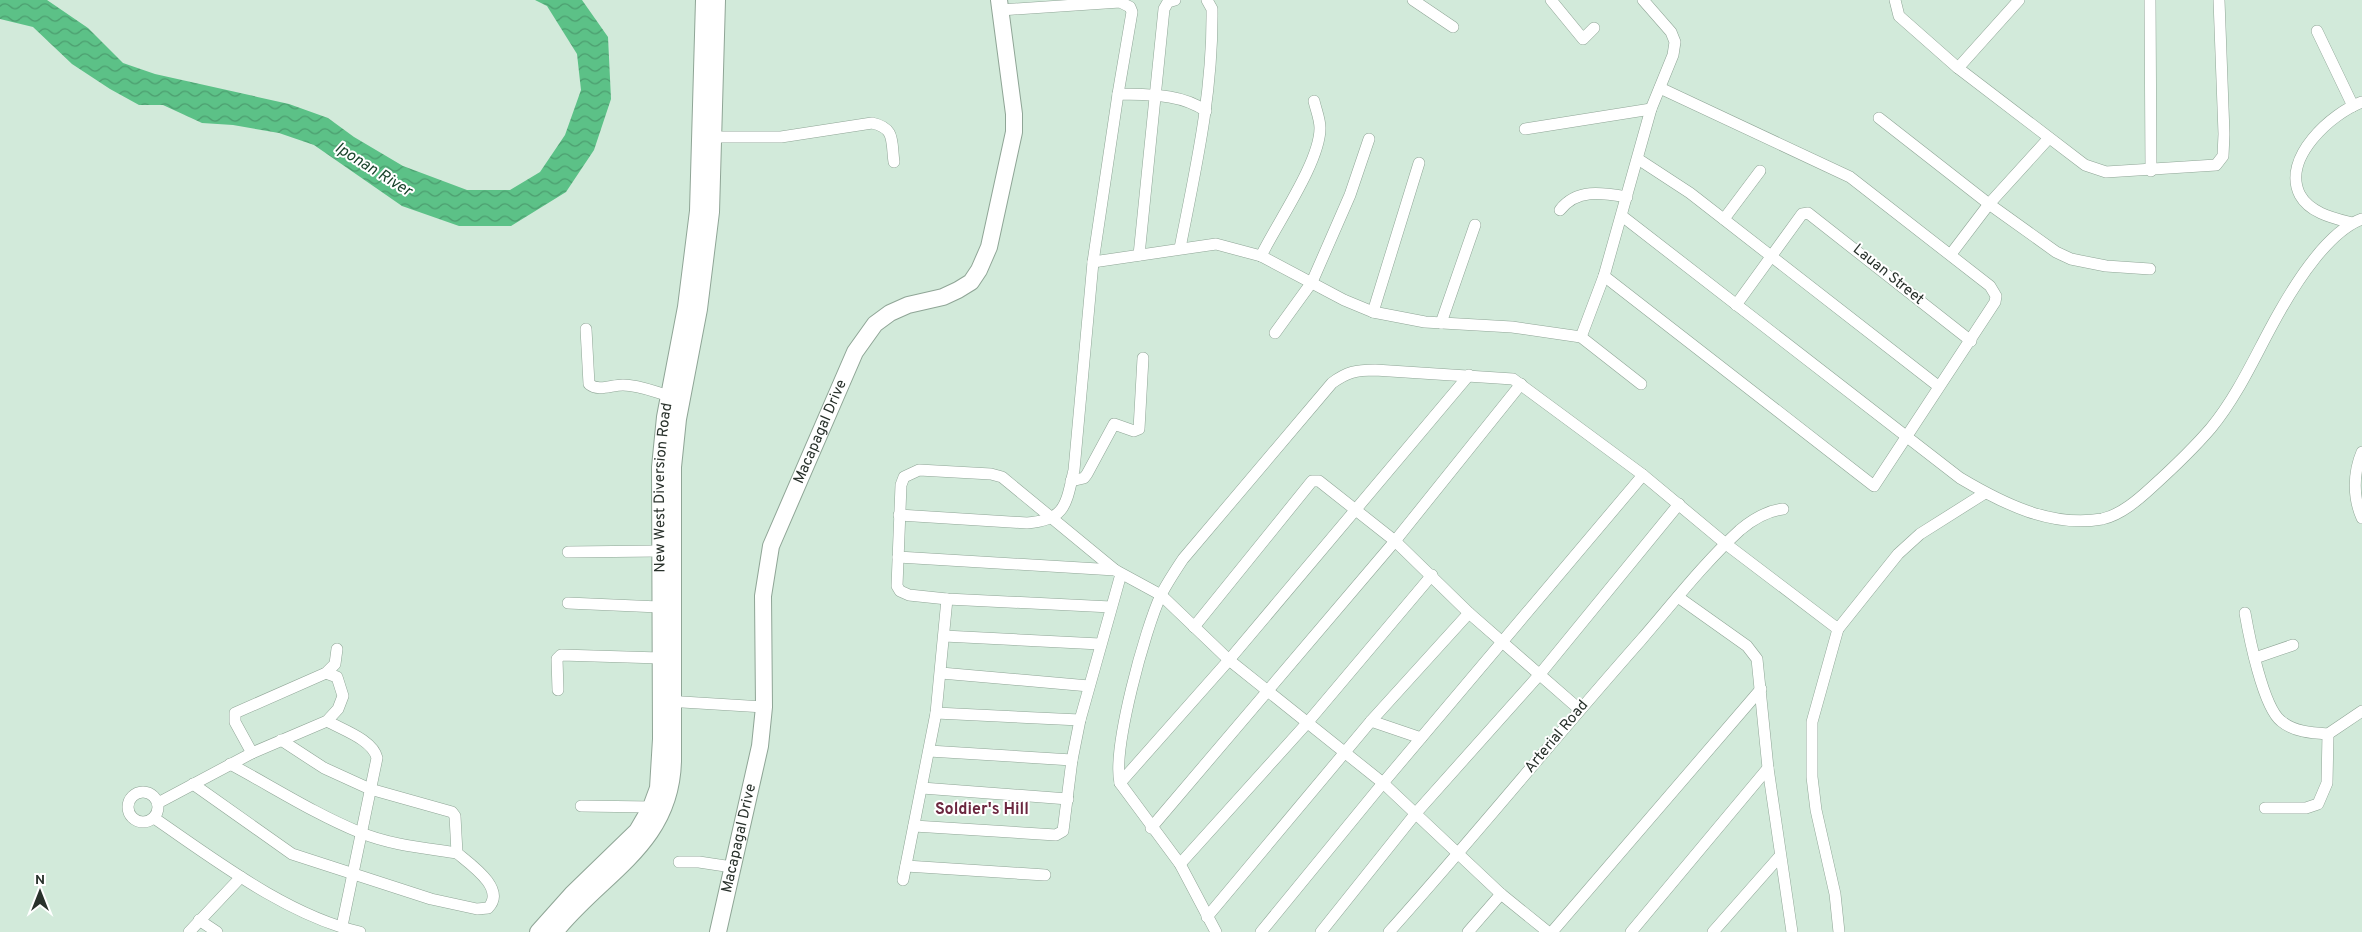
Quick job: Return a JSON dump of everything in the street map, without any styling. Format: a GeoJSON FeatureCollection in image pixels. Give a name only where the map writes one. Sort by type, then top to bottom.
{"type":"FeatureCollection","features":[{"type":"Feature","properties":{"kind":"street","name":"New West Diversion Road"},"geometry":{"type":"LineString","coordinates":[[555,932],[647,839],[661,816],[670,792],[673,777],[667,701],[660,658],[660,466],[662,436],[686,307],[698,211],[704,0]]}},
{"type":"Feature","properties":{"kind":"street","name":"New West Diversion Road"},"geometry":{"type":"LineString","coordinates":[[538,932],[550,916],[637,830],[651,807],[660,776],[667,701],[672,505],[676,438],[694,346],[711,212],[717,0]]}},
{"type":"Feature","properties":{"kind":"street"},"geometry":{"type":"LineString","coordinates":[[1139,255],[1164,9],[1168,2],[1175,0]]}},
{"type":"Feature","properties":{"kind":"street"},"geometry":{"type":"LineString","coordinates":[[1180,248],[1203,137],[1213,48],[1212,9],[1207,0]]}},
{"type":"Feature","properties":{"kind":"street"},"geometry":{"type":"LineString","coordinates":[[1413,0],[1453,27]]}},
{"type":"Feature","properties":{"kind":"street"},"geometry":{"type":"LineString","coordinates":[[1551,0],[1584,39],[1594,28]]}},
{"type":"Feature","properties":{"kind":"street"},"geometry":{"type":"LineString","coordinates":[[1581,337],[1604,276],[1628,198],[1651,109],[1673,55],[1675,42],[1671,32],[1643,0]]}},
{"type":"Feature","properties":{"kind":"street"},"geometry":{"type":"LineString","coordinates":[[1895,0],[1899,16],[1958,68],[2094,170],[2106,172],[2152,171],[2216,165],[2223,156],[2219,0]]}},
{"type":"Feature","properties":{"kind":"street"},"geometry":{"type":"LineString","coordinates":[[1958,68],[2019,0]]}},
{"type":"Feature","properties":{"kind":"street"},"geometry":{"type":"LineString","coordinates":[[2150,0],[2152,171]]}},
{"type":"Feature","properties":{"kind":"street"},"geometry":{"type":"LineString","coordinates":[[900,515],[1028,523],[1054,518],[1068,498],[1093,262],[1118,94],[1132,18],[1130,7],[1126,3],[1000,5]]}},
{"type":"Feature","properties":{"kind":"street","name":"Macapagal Drive"},"geometry":{"type":"LineString","coordinates":[[718,932],[760,746],[764,707],[763,596],[771,546],[855,352],[875,324],[890,313],[908,305],[943,297],[970,282],[979,270],[989,247],[1014,132],[1014,114],[1000,5]]}},
{"type":"Feature","properties":{"kind":"street"},"geometry":{"type":"LineString","coordinates":[[2317,31],[2357,104],[2327,124],[2310,140],[2301,156],[2296,184],[2300,195],[2310,206],[2326,216],[2357,221]]}},
{"type":"Feature","properties":{"kind":"street"},"geometry":{"type":"LineString","coordinates":[[1604,276],[1874,486],[1938,386],[1993,308],[1996,296],[1990,286],[1850,177],[1660,88]]}},
{"type":"Feature","properties":{"kind":"street"},"geometry":{"type":"LineString","coordinates":[[1118,94],[1156,95],[1188,100],[1206,111]]}},
{"type":"Feature","properties":{"kind":"street"},"geometry":{"type":"LineString","coordinates":[[1261,256],[1307,169],[1316,147],[1320,127],[1314,101]]}},
{"type":"Feature","properties":{"kind":"street"},"geometry":{"type":"LineString","coordinates":[[1525,129],[1651,109]]}},
{"type":"Feature","properties":{"kind":"street"},"geometry":{"type":"LineString","coordinates":[[1879,118],[1989,204],[2056,252],[2071,259],[2106,266],[2150,269]]}},
{"type":"Feature","properties":{"kind":"street"},"geometry":{"type":"LineString","coordinates":[[714,137],[781,137],[872,122],[885,126],[890,133],[894,162]]}},
{"type":"Feature","properties":{"kind":"street"},"geometry":{"type":"LineString","coordinates":[[1951,254],[1989,204],[2049,138]]}},
{"type":"Feature","properties":{"kind":"street"},"geometry":{"type":"LineString","coordinates":[[1275,332],[1312,282],[1350,195],[1369,139]]}},
{"type":"Feature","properties":{"kind":"street"},"geometry":{"type":"LineString","coordinates":[[1638,159],[1690,194],[1771,255],[1938,386]]}},
{"type":"Feature","properties":{"kind":"street"},"geometry":{"type":"LineString","coordinates":[[1373,312],[1419,163]]}},
{"type":"Feature","properties":{"kind":"street"},"geometry":{"type":"LineString","coordinates":[[1724,220],[1760,171]]}},
{"type":"Feature","properties":{"kind":"street"},"geometry":{"type":"LineString","coordinates":[[1560,210],[1572,198],[1585,194],[1606,194],[1628,198]]}},
{"type":"Feature","properties":{"kind":"street","name":"Lauan Street"},"geometry":{"type":"LineString","coordinates":[[1771,255],[1802,214],[1808,213],[1813,215],[1971,341]]}},
{"type":"Feature","properties":{"kind":"street"},"geometry":{"type":"LineString","coordinates":[[1622,216],[1960,478],[2000,502],[2023,510],[2062,519],[2104,518],[2128,507],[2176,465],[2212,427],[2234,395],[2261,344],[2307,268],[2357,221]]}},
{"type":"Feature","properties":{"kind":"street"},"geometry":{"type":"LineString","coordinates":[[1441,323],[1475,225]]}},
{"type":"Feature","properties":{"kind":"street"},"geometry":{"type":"LineString","coordinates":[[1093,262],[1216,244],[1261,256],[1344,300],[1373,312],[1441,323],[1512,327],[1581,337],[1642,384]]}},
{"type":"Feature","properties":{"kind":"street"},"geometry":{"type":"LineString","coordinates":[[1736,305],[1771,255]]}},
{"type":"Feature","properties":{"kind":"street"},"geometry":{"type":"LineString","coordinates":[[586,329],[589,384],[599,388],[624,385],[634,386],[670,396]]}},
{"type":"Feature","properties":{"kind":"street"},"geometry":{"type":"LineString","coordinates":[[1071,481],[1084,478],[1088,474],[1114,424],[1134,432],[1139,429],[1143,358]]}},
{"type":"Feature","properties":{"kind":"street"},"geometry":{"type":"LineString","coordinates":[[1216,932],[1180,864],[1151,828],[1120,783],[1117,766],[1118,754],[1133,685],[1161,595],[1183,559],[1332,383],[1345,374],[1354,370],[1375,370],[1513,379],[1643,475],[1726,544],[1838,629]]}},
{"type":"Feature","properties":{"kind":"street"},"geometry":{"type":"LineString","coordinates":[[1120,783],[1229,660],[1470,375]]}},
{"type":"Feature","properties":{"kind":"street"},"geometry":{"type":"LineString","coordinates":[[1151,828],[1395,541],[1521,384]]}},
{"type":"Feature","properties":{"kind":"street"},"geometry":{"type":"LineString","coordinates":[[2362,452],[2358,461],[2355,492],[2362,518]]}},
{"type":"Feature","properties":{"kind":"street"},"geometry":{"type":"LineString","coordinates":[[1111,607],[947,599],[909,595],[900,591],[897,586],[898,557],[901,485],[904,477],[919,470],[997,474],[1054,518],[1118,572],[1161,595],[1229,660],[1383,783],[1502,894],[1548,932]]}},
{"type":"Feature","properties":{"kind":"street"},"geometry":{"type":"LineString","coordinates":[[1261,932],[1383,783],[1643,475]]}},
{"type":"Feature","properties":{"kind":"street"},"geometry":{"type":"LineString","coordinates":[[1194,627],[1312,481],[1319,481],[1395,541],[1470,613],[1579,709]]}},
{"type":"Feature","properties":{"kind":"street"},"geometry":{"type":"LineString","coordinates":[[1838,932],[1835,894],[1816,810],[1812,777],[1812,731],[1818,692],[1838,629],[1898,554],[1920,534],[1985,493]]}},
{"type":"Feature","properties":{"kind":"street"},"geometry":{"type":"LineString","coordinates":[[1321,932],[1416,813],[1540,674],[1679,504]]}},
{"type":"Feature","properties":{"kind":"street","name":"Arterial Road"},"geometry":{"type":"LineString","coordinates":[[1389,932],[1460,853],[1579,709],[1726,544],[1759,516],[1770,510],[1783,509]]}},
{"type":"Feature","properties":{"kind":"street"},"geometry":{"type":"LineString","coordinates":[[568,552],[659,551]]}},
{"type":"Feature","properties":{"kind":"street"},"geometry":{"type":"LineString","coordinates":[[898,557],[1118,572]]}},
{"type":"Feature","properties":{"kind":"street"},"geometry":{"type":"LineString","coordinates":[[914,826],[1056,835],[1063,831],[1072,760],[1080,720],[1111,607],[1118,572]]}},
{"type":"Feature","properties":{"kind":"street"},"geometry":{"type":"LineString","coordinates":[[1180,864],[1308,722],[1432,575]]}},
{"type":"Feature","properties":{"kind":"street"},"geometry":{"type":"LineString","coordinates":[[1678,597],[1728,631],[1754,654],[1758,665],[1768,768],[1792,932]]}},
{"type":"Feature","properties":{"kind":"street"},"geometry":{"type":"LineString","coordinates":[[903,880],[936,713],[947,599]]}},
{"type":"Feature","properties":{"kind":"street"},"geometry":{"type":"LineString","coordinates":[[568,603],[659,606]]}},
{"type":"Feature","properties":{"kind":"street"},"geometry":{"type":"LineString","coordinates":[[2245,612],[2270,706],[2280,720],[2295,729],[2310,733],[2328,734],[2350,721],[2362,711]]}},
{"type":"Feature","properties":{"kind":"street"},"geometry":{"type":"LineString","coordinates":[[1207,917],[1371,721],[1470,613]]}},
{"type":"Feature","properties":{"kind":"street"},"geometry":{"type":"LineString","coordinates":[[944,636],[1100,644]]}},
{"type":"Feature","properties":{"kind":"street"},"geometry":{"type":"LineString","coordinates":[[2256,658],[2293,645]]}},
{"type":"Feature","properties":{"kind":"street"},"geometry":{"type":"LineString","coordinates":[[252,753],[235,722],[235,713],[326,673],[336,664],[337,649]]}},
{"type":"Feature","properties":{"kind":"street"},"geometry":{"type":"LineString","coordinates":[[558,690],[557,659],[561,655],[660,658]]}},
{"type":"Feature","properties":{"kind":"street"},"geometry":{"type":"LineString","coordinates":[[158,803],[252,753],[328,721],[338,709],[343,696],[337,677],[326,673]]}},
{"type":"Feature","properties":{"kind":"street"},"geometry":{"type":"LineString","coordinates":[[941,673],[1089,686]]}},
{"type":"Feature","properties":{"kind":"street"},"geometry":{"type":"LineString","coordinates":[[1552,932],[1761,689]]}},
{"type":"Feature","properties":{"kind":"street"},"geometry":{"type":"LineString","coordinates":[[667,701],[764,707]]}},
{"type":"Feature","properties":{"kind":"street"},"geometry":{"type":"LineString","coordinates":[[936,713],[1080,720]]}},
{"type":"Feature","properties":{"kind":"street"},"geometry":{"type":"LineString","coordinates":[[328,721],[369,745],[375,751],[377,758],[342,926]]}},
{"type":"Feature","properties":{"kind":"street"},"geometry":{"type":"LineString","coordinates":[[1371,721],[1421,738]]}},
{"type":"Feature","properties":{"kind":"street"},"geometry":{"type":"LineString","coordinates":[[2265,808],[2306,808],[2318,804],[2327,783],[2328,734]]}},
{"type":"Feature","properties":{"kind":"street"},"geometry":{"type":"LineString","coordinates":[[281,740],[324,768],[370,789],[452,812],[455,816],[457,854]]}},
{"type":"Feature","properties":{"kind":"street"},"geometry":{"type":"LineString","coordinates":[[929,751],[1072,760]]}},
{"type":"Feature","properties":{"kind":"street"},"geometry":{"type":"LineString","coordinates":[[193,784],[292,854],[431,899],[477,909],[488,908],[492,904],[493,894],[490,883],[457,854],[399,844],[361,833],[332,820],[230,764]]}},
{"type":"Feature","properties":{"kind":"street"},"geometry":{"type":"LineString","coordinates":[[1631,932],[1768,768]]}},
{"type":"Feature","properties":{"kind":"street"},"geometry":{"type":"LineString","coordinates":[[922,788],[1068,799]]}},
{"type":"Feature","properties":{"kind":"street"},"geometry":{"type":"LineString","coordinates":[[141,792],[150,794],[158,803],[158,811],[154,818],[147,822],[138,822],[129,812],[128,804],[133,796],[141,792]]}},
{"type":"Feature","properties":{"kind":"street"},"geometry":{"type":"LineString","coordinates":[[580,806],[651,807]]}},
{"type":"Feature","properties":{"kind":"street"},"geometry":{"type":"LineString","coordinates":[[154,818],[241,877],[305,912],[360,932]]}},
{"type":"Feature","properties":{"kind":"street"},"geometry":{"type":"LineString","coordinates":[[1713,932],[1780,856]]}},
{"type":"Feature","properties":{"kind":"street"},"geometry":{"type":"LineString","coordinates":[[679,862],[700,862],[732,867]]}},
{"type":"Feature","properties":{"kind":"street"},"geometry":{"type":"LineString","coordinates":[[906,866],[1045,875]]}},
{"type":"Feature","properties":{"kind":"street"},"geometry":{"type":"LineString","coordinates":[[189,932],[241,877]]}},
{"type":"Feature","properties":{"kind":"street"},"geometry":{"type":"LineString","coordinates":[[1468,932],[1502,894]]}},
{"type":"Feature","properties":{"kind":"street"},"geometry":{"type":"LineString","coordinates":[[200,920],[217,932]]}},
{"type":"Feature","properties":{"kind":"water","name":"Iponan River"},"geometry":{"type":"Polygon","coordinates":[[[0,0],[47,0],[88,28],[123,63],[155,74],[289,104],[328,118],[354,137],[403,166],[467,190],[510,190],[540,172],[565,135],[581,90],[577,54],[547,6],[535,0],[582,0],[608,37],[611,99],[594,150],[566,192],[511,226],[459,226],[402,206],[314,145],[279,133],[233,125],[202,123],[163,105],[139,105],[72,64],[33,27],[0,19],[0,0]]]}},
{"type":"Feature","properties":{"kind":"district","name":"Soldier's Hill"},"geometry":{"type":"Point","coordinates":[982,810]}}]}
